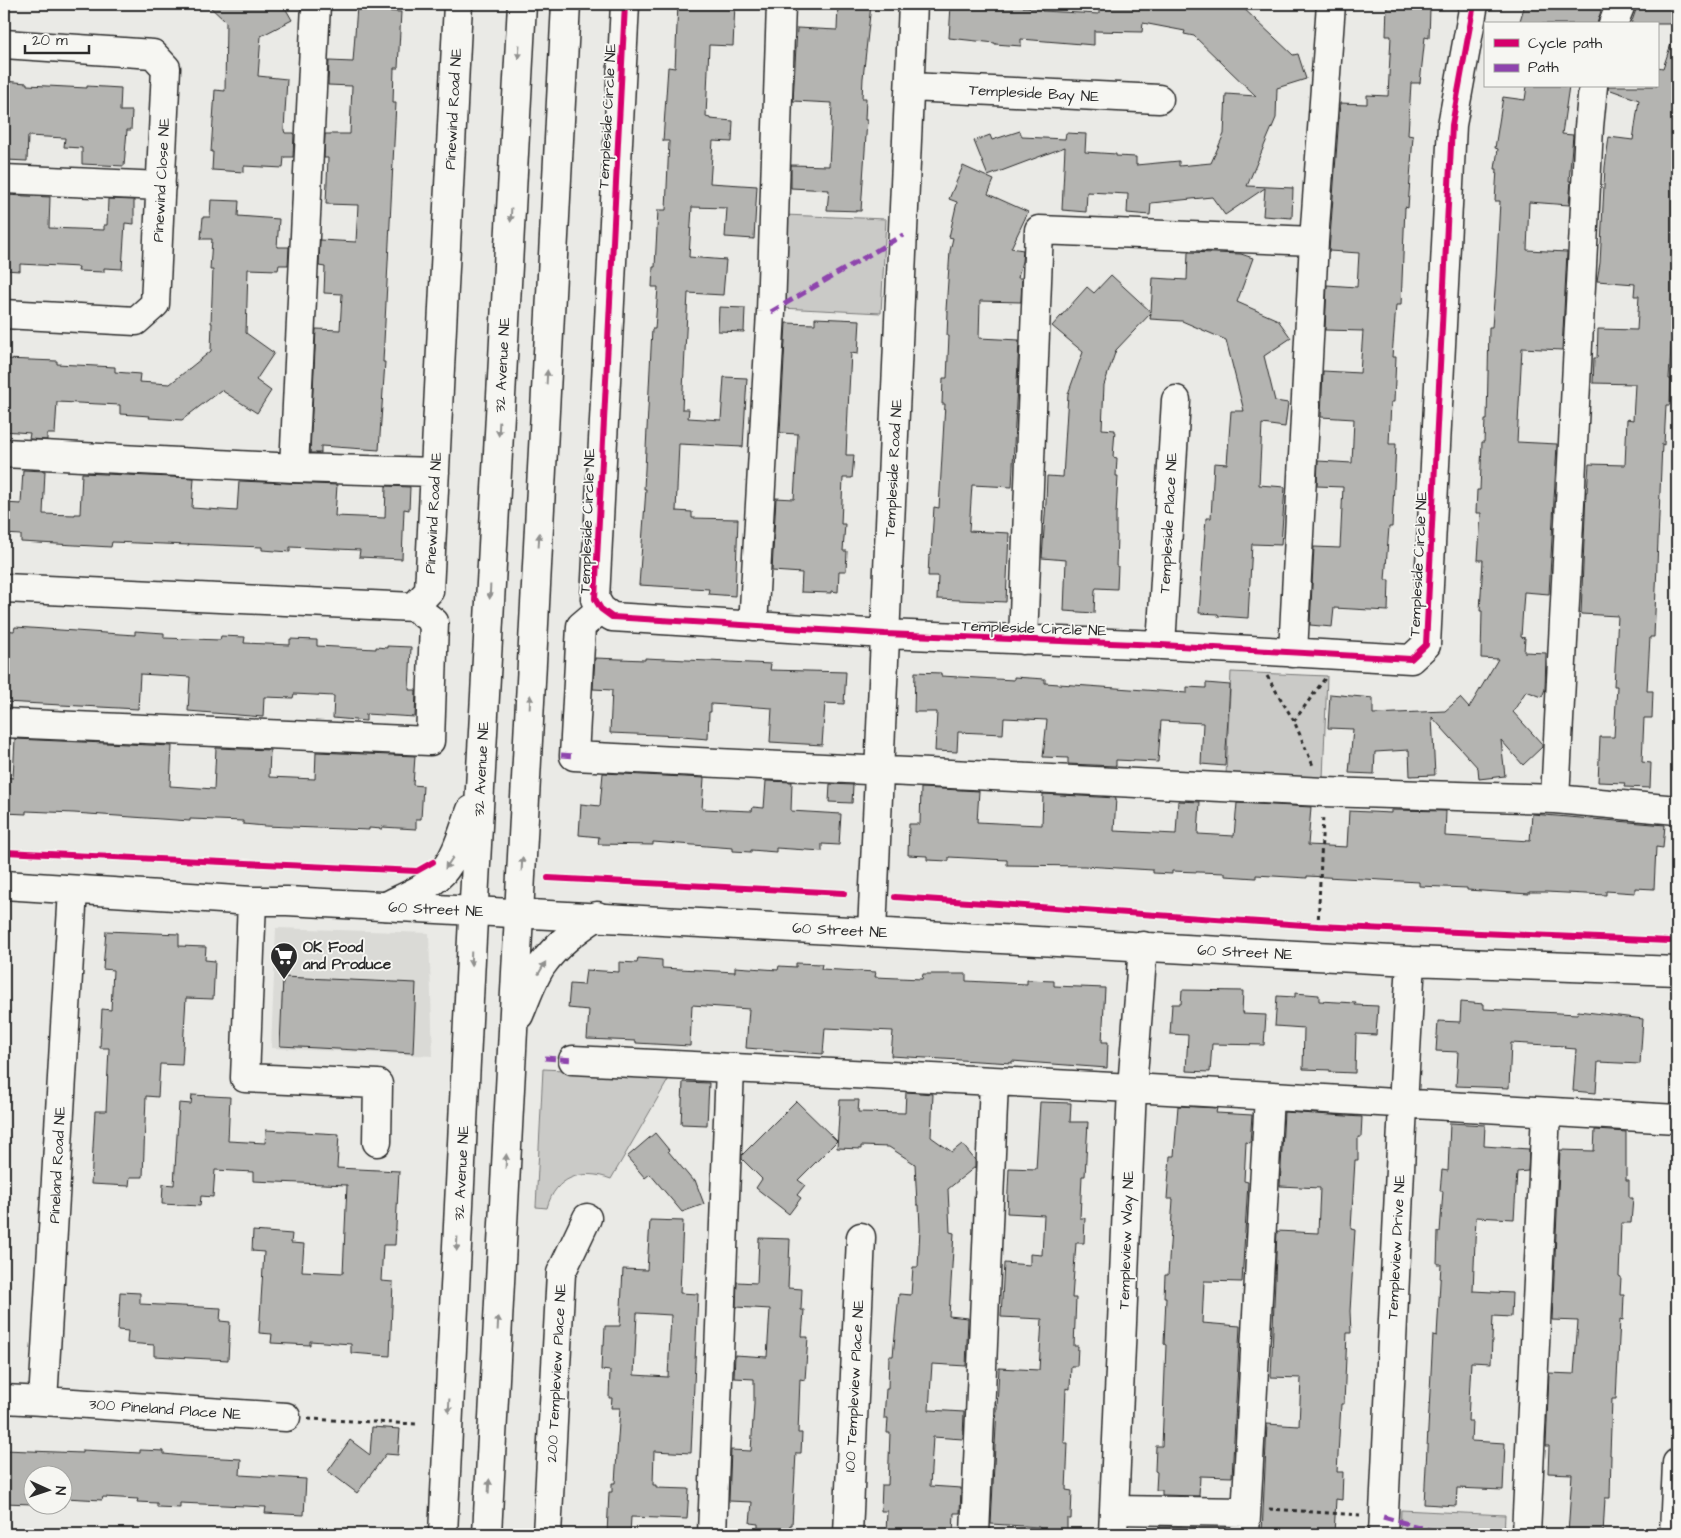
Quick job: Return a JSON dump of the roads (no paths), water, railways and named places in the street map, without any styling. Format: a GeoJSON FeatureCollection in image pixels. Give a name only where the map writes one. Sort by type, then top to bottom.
{"type":"FeatureCollection","features":[{"type":"Feature","properties":{"kind":"street"},"geometry":{"type":"LineString","coordinates":[[294,468],[316,4]]}},
{"type":"Feature","properties":{"kind":"street","name":"Pinewind Road NE"},"geometry":{"type":"LineString","coordinates":[[414,607],[429,591],[458,4]]}},
{"type":"Feature","properties":{"kind":"street","name":"32 Avenue NE"},"geometry":{"type":"LineString","coordinates":[[442,1534],[473,911],[522,4]]}},
{"type":"Feature","properties":{"kind":"street"},"geometry":{"type":"LineString","coordinates":[[487,1534],[566,4]]}},
{"type":"Feature","properties":{"kind":"street","name":"Templeside Circle NE"},"geometry":{"type":"LineString","coordinates":[[625,4],[595,599],[601,610],[612,617],[885,634],[1161,645],[1411,659],[1426,645],[1452,126],[1474,4]]}},
{"type":"Feature","properties":{"kind":"street"},"geometry":{"type":"LineString","coordinates":[[753,626],[771,312],[781,4]]}},
{"type":"Feature","properties":{"kind":"street","name":"Templeside Road NE"},"geometry":{"type":"LineString","coordinates":[[872,932],[913,4]]}},
{"type":"Feature","properties":{"kind":"street"},"geometry":{"type":"LineString","coordinates":[[1293,653],[1314,241],[1331,4]]}},
{"type":"Feature","properties":{"kind":"street"},"geometry":{"type":"LineString","coordinates":[[1614,22],[1621,4]]}},
{"type":"Feature","properties":{"kind":"street","name":"Pinewind Close NE"},"geometry":{"type":"LineString","coordinates":[[4,44],[153,54],[166,68],[155,304],[136,321],[4,314]]}},
{"type":"Feature","properties":{"kind":"street","name":"Templeside Bay NE"},"geometry":{"type":"LineString","coordinates":[[910,87],[1159,100]]}},
{"type":"Feature","properties":{"kind":"street"},"geometry":{"type":"LineString","coordinates":[[1555,799],[1589,127],[1593,88]]}},
{"type":"Feature","properties":{"kind":"street"},"geometry":{"type":"LineString","coordinates":[[4,179],[161,186]]}},
{"type":"Feature","properties":{"kind":"street"},"geometry":{"type":"LineString","coordinates":[[1023,640],[1039,230],[1314,241]]}},
{"type":"Feature","properties":{"kind":"street","name":"Templeside Place NE"},"geometry":{"type":"LineString","coordinates":[[1161,645],[1176,400]]}},
{"type":"Feature","properties":{"kind":"street"},"geometry":{"type":"LineString","coordinates":[[4,453],[294,468],[435,472]]}},
{"type":"Feature","properties":{"kind":"street"},"geometry":{"type":"LineString","coordinates":[[4,588],[414,607],[434,622],[430,741],[4,723]]}},
{"type":"Feature","properties":{"kind":"street"},"geometry":{"type":"LineString","coordinates":[[601,610],[581,626],[574,756],[1324,792],[1555,799],[1677,810]]}},
{"type":"Feature","properties":{"kind":"street"},"geometry":{"type":"LineString","coordinates":[[386,906],[423,887],[442,873],[454,855],[480,785]]}},
{"type":"Feature","properties":{"kind":"street","name":"60 Street NE"},"geometry":{"type":"LineString","coordinates":[[4,885],[252,901],[597,916],[1412,961],[1677,971]]}},
{"type":"Feature","properties":{"kind":"street","name":"Pineland Road NE"},"geometry":{"type":"LineString","coordinates":[[43,1401],[73,890]]}},
{"type":"Feature","properties":{"kind":"street"},"geometry":{"type":"LineString","coordinates":[[252,901],[245,1078],[378,1084],[377,1142]]}},
{"type":"Feature","properties":{"kind":"street"},"geometry":{"type":"LineString","coordinates":[[513,1028],[541,967],[570,934],[597,916]]}},
{"type":"Feature","properties":{"kind":"street","name":"Templeview Way NE"},"geometry":{"type":"LineString","coordinates":[[1114,1522],[1132,1088],[1143,946]]}},
{"type":"Feature","properties":{"kind":"street","name":"Templeview Drive NE"},"geometry":{"type":"LineString","coordinates":[[1383,1526],[1402,1104],[1412,961]]}},
{"type":"Feature","properties":{"kind":"street"},"geometry":{"type":"LineString","coordinates":[[573,1060],[1132,1088],[1677,1119]]}},
{"type":"Feature","properties":{"kind":"street"},"geometry":{"type":"LineString","coordinates":[[712,1534],[730,1068]]}},
{"type":"Feature","properties":{"kind":"street"},"geometry":{"type":"LineString","coordinates":[[975,1534],[994,1082]]}},
{"type":"Feature","properties":{"kind":"street"},"geometry":{"type":"LineString","coordinates":[[1114,1522],[1246,1523],[1269,1096]]}},
{"type":"Feature","properties":{"kind":"street"},"geometry":{"type":"LineString","coordinates":[[1526,1534],[1546,1112]]}},
{"type":"Feature","properties":{"kind":"street","name":"200 Templeview Place NE"},"geometry":{"type":"LineString","coordinates":[[547,1534],[561,1274],[587,1218]]}},
{"type":"Feature","properties":{"kind":"street","name":"100 Templeview Place NE"},"geometry":{"type":"LineString","coordinates":[[848,1534],[861,1237]]}},
{"type":"Feature","properties":{"kind":"street"},"geometry":{"type":"LineString","coordinates":[[4,1399],[43,1401]]}},
{"type":"Feature","properties":{"kind":"street","name":"300 Pineland Place NE"},"geometry":{"type":"LineString","coordinates":[[43,1401],[286,1418]]}},
{"type":"Feature","properties":{"kind":"street"},"geometry":{"type":"LineString","coordinates":[[1674,1534],[1677,1463]]}},
{"type":"Feature","properties":{"kind":"place","name":"OK Food and Produce"},"geometry":{"type":"Point","coordinates":[284,980]}}]}
